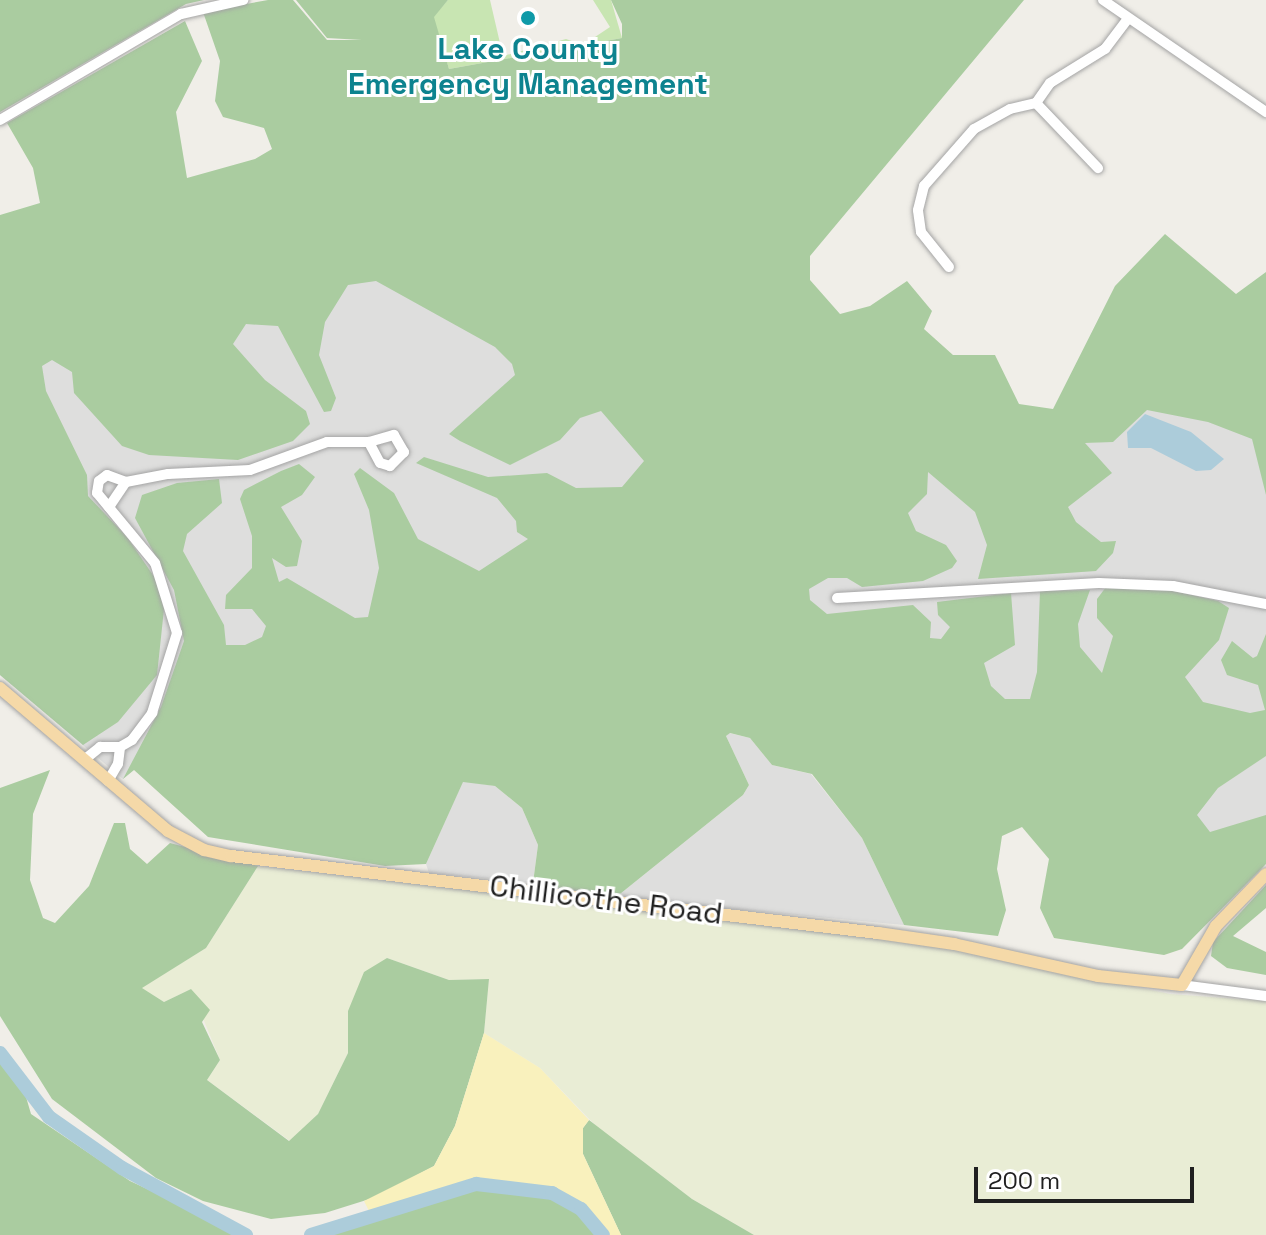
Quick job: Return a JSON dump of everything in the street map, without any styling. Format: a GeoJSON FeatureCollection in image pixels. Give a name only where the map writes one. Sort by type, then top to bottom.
{"type":"FeatureCollection","features":[{"type":"Feature","properties":{"kind":"main road","name":"Chillicothe Road"},"geometry":{"type":"LineString","coordinates":[[0,688],[168,831],[216,853],[878,933],[954,944],[1098,976],[1182,985]]}},
{"type":"Feature","properties":{"kind":"main road"},"geometry":{"type":"LineString","coordinates":[[1182,985],[1216,926],[1266,874]]}},
{"type":"Feature","properties":{"kind":"street"},"geometry":{"type":"LineString","coordinates":[[0,120],[181,14],[243,0]]}},
{"type":"Feature","properties":{"kind":"street"},"geometry":{"type":"LineString","coordinates":[[1103,0],[1266,112]]}},
{"type":"Feature","properties":{"kind":"street"},"geometry":{"type":"LineString","coordinates":[[949,267],[921,232],[918,210],[924,186],[974,129],[1002,112],[1036,103],[1050,83],[1105,49],[1128,19]]}},
{"type":"Feature","properties":{"kind":"street"},"geometry":{"type":"LineString","coordinates":[[1036,103],[1098,168]]}},
{"type":"Feature","properties":{"kind":"street"},"geometry":{"type":"LineString","coordinates":[[108,781],[118,764],[120,747],[152,713],[177,633],[155,563],[97,493],[99,481],[107,475],[126,482],[168,474],[250,470],[327,442],[369,442]]}},
{"type":"Feature","properties":{"kind":"street"},"geometry":{"type":"LineString","coordinates":[[109,507],[126,482]]}},
{"type":"Feature","properties":{"kind":"street"},"geometry":{"type":"LineString","coordinates":[[837,598],[1099,583],[1173,586],[1266,604]]}},
{"type":"Feature","properties":{"kind":"street"},"geometry":{"type":"LineString","coordinates":[[84,760],[100,747],[120,747]]}},
{"type":"Feature","properties":{"kind":"street","name":"Chillicothe Road"},"geometry":{"type":"LineString","coordinates":[[1182,985],[1266,996]]}},
{"type":"Feature","properties":{"kind":"shaded area"},"geometry":{"type":"Polygon","coordinates":[[[392,242],[632,424],[660,485],[482,576],[254,668],[123,779],[0,675],[0,335],[392,242]]]}},
{"type":"Feature","properties":{"kind":"shaded area"},"geometry":{"type":"Polygon","coordinates":[[[1146,384],[1266,410],[1266,864],[658,614],[883,458],[1099,442],[1146,384]]]}},
{"type":"Feature","properties":{"kind":"shaded area"},"geometry":{"type":"Polygon","coordinates":[[[729,733],[750,738],[772,765],[811,774],[862,838],[904,925],[615,898],[743,795],[749,785],[726,736],[729,733]]]}},
{"type":"Feature","properties":{"kind":"shaded area"},"geometry":{"type":"Polygon","coordinates":[[[463,781],[495,786],[522,808],[538,845],[533,883],[429,873],[426,864],[463,781]]]}},
{"type":"Feature","properties":{"kind":"green space"},"geometry":{"type":"Polygon","coordinates":[[[0,0],[204,0],[186,4],[0,112],[0,0]]]}},
{"type":"Feature","properties":{"kind":"green space"},"geometry":{"type":"Polygon","coordinates":[[[268,0],[293,0],[327,40],[362,40],[327,38],[296,0],[448,0],[434,17],[449,69],[622,38],[622,24],[611,0],[1024,0],[810,256],[810,280],[840,314],[870,306],[907,281],[932,311],[924,329],[953,355],[995,355],[1019,404],[1053,409],[1115,286],[1165,234],[1236,294],[1266,272],[1266,495],[1252,439],[1208,422],[1147,410],[1113,442],[1085,443],[1112,473],[1068,507],[1076,522],[1101,542],[1116,541],[1113,553],[1096,571],[978,579],[987,545],[975,512],[928,472],[927,494],[908,513],[916,531],[946,545],[957,561],[952,568],[923,581],[862,587],[847,578],[828,578],[809,589],[810,600],[827,614],[913,605],[931,622],[930,638],[941,639],[950,627],[938,615],[937,602],[1011,593],[1015,645],[984,663],[991,686],[1005,699],[1030,699],[1037,672],[1040,591],[1090,590],[1078,624],[1080,647],[1102,673],[1113,636],[1097,618],[1097,599],[1106,587],[1170,590],[1218,601],[1229,608],[1219,640],[1185,677],[1203,702],[1250,713],[1265,710],[1258,685],[1227,675],[1221,660],[1232,641],[1253,658],[1257,656],[1266,634],[1266,756],[1218,788],[1197,815],[1210,832],[1266,815],[1266,864],[1182,949],[1164,955],[1054,938],[1040,908],[1049,859],[1022,827],[1002,836],[997,869],[1006,910],[998,936],[904,925],[862,838],[812,774],[772,765],[750,738],[730,733],[726,736],[749,785],[743,795],[615,898],[533,883],[538,845],[522,808],[495,786],[463,782],[426,864],[385,866],[208,837],[134,770],[123,779],[161,707],[184,641],[174,590],[135,518],[142,495],[177,483],[219,479],[222,503],[187,534],[183,551],[224,625],[226,645],[245,645],[262,637],[266,626],[252,609],[225,609],[226,595],[252,568],[252,536],[240,499],[244,490],[281,471],[299,464],[315,477],[302,495],[281,507],[302,541],[297,566],[286,567],[272,558],[279,582],[287,578],[355,618],[368,617],[379,568],[369,510],[354,474],[360,468],[394,493],[418,539],[479,571],[528,539],[517,532],[516,521],[497,498],[416,463],[424,457],[488,477],[547,473],[576,488],[622,487],[644,461],[601,411],[580,418],[560,440],[510,465],[449,434],[515,375],[512,364],[495,347],[376,281],[348,285],[325,322],[319,355],[336,398],[331,411],[324,412],[278,326],[246,324],[233,344],[265,380],[306,411],[310,424],[293,441],[238,460],[149,455],[122,446],[74,393],[72,372],[52,360],[42,366],[46,391],[87,475],[88,496],[127,537],[155,578],[164,609],[157,675],[118,722],[83,745],[0,675],[0,215],[40,203],[33,168],[7,123],[185,21],[202,61],[176,112],[187,178],[255,159],[272,149],[264,128],[223,117],[215,101],[220,61],[203,12],[268,0]]]}},
{"type":"Feature","properties":{"kind":"green space"},"geometry":{"type":"Polygon","coordinates":[[[448,0],[490,0],[503,56],[566,39],[583,45],[449,69],[433,17],[448,0]]]}},
{"type":"Feature","properties":{"kind":"green space"},"geometry":{"type":"Polygon","coordinates":[[[593,0],[611,0],[622,38],[583,45],[610,27],[593,0]]]}},
{"type":"Feature","properties":{"kind":"green space"},"geometry":{"type":"Polygon","coordinates":[[[50,770],[33,814],[30,880],[43,918],[55,923],[89,886],[114,823],[125,823],[130,849],[147,864],[170,843],[258,866],[206,948],[142,988],[164,1002],[191,989],[210,1010],[202,1022],[220,1060],[207,1080],[289,1141],[318,1114],[348,1053],[348,1011],[364,972],[387,958],[449,980],[489,979],[484,1033],[455,1126],[434,1166],[376,1197],[325,1213],[271,1219],[203,1201],[156,1178],[52,1099],[0,1016],[0,788],[50,770]]]}},
{"type":"Feature","properties":{"kind":"green space"},"geometry":{"type":"Polygon","coordinates":[[[258,866],[852,934],[952,948],[1170,994],[1266,1001],[1266,1235],[754,1235],[692,1199],[597,1127],[540,1068],[484,1033],[489,979],[449,980],[387,958],[348,1011],[348,1053],[318,1114],[290,1141],[207,1080],[220,1060],[191,989],[164,1002],[141,988],[206,948],[258,866]]]}},
{"type":"Feature","properties":{"kind":"green space"},"geometry":{"type":"Polygon","coordinates":[[[1266,885],[1266,908],[1233,936],[1266,952],[1266,975],[1227,968],[1211,956],[1213,942],[1266,885]]]}},
{"type":"Feature","properties":{"kind":"green space"},"geometry":{"type":"Polygon","coordinates":[[[0,1053],[24,1090],[31,1114],[130,1181],[246,1235],[0,1235],[0,1053]]]}},
{"type":"Feature","properties":{"kind":"green space"},"geometry":{"type":"Polygon","coordinates":[[[589,1120],[692,1199],[754,1235],[621,1235],[583,1154],[583,1128],[589,1120]]]}},
{"type":"Feature","properties":{"kind":"green space"},"geometry":{"type":"Polygon","coordinates":[[[476,1184],[552,1193],[581,1209],[603,1235],[311,1235],[476,1184]]]}},
{"type":"Feature","properties":{"kind":"sand"},"geometry":{"type":"Polygon","coordinates":[[[484,1033],[540,1068],[589,1120],[583,1128],[583,1154],[621,1235],[603,1235],[581,1209],[552,1193],[476,1184],[372,1217],[364,1201],[434,1166],[455,1126],[484,1033]]]}},
{"type":"Feature","properties":{"kind":"water"},"geometry":{"type":"Polygon","coordinates":[[[1145,414],[1191,432],[1224,459],[1211,470],[1196,471],[1151,448],[1128,448],[1127,432],[1145,414]]]}},
{"type":"Feature","properties":{"kind":"waterway"},"geometry":{"type":"LineString","coordinates":[[0,1053],[49,1117],[122,1168],[246,1235]]}},
{"type":"Feature","properties":{"kind":"waterway"},"geometry":{"type":"LineString","coordinates":[[311,1235],[476,1184],[552,1193],[581,1209],[603,1235]]}},
{"type":"Feature","properties":{"kind":"place","name":"Lake County Emergency Management"},"geometry":{"type":"Point","coordinates":[528,18]}}]}
